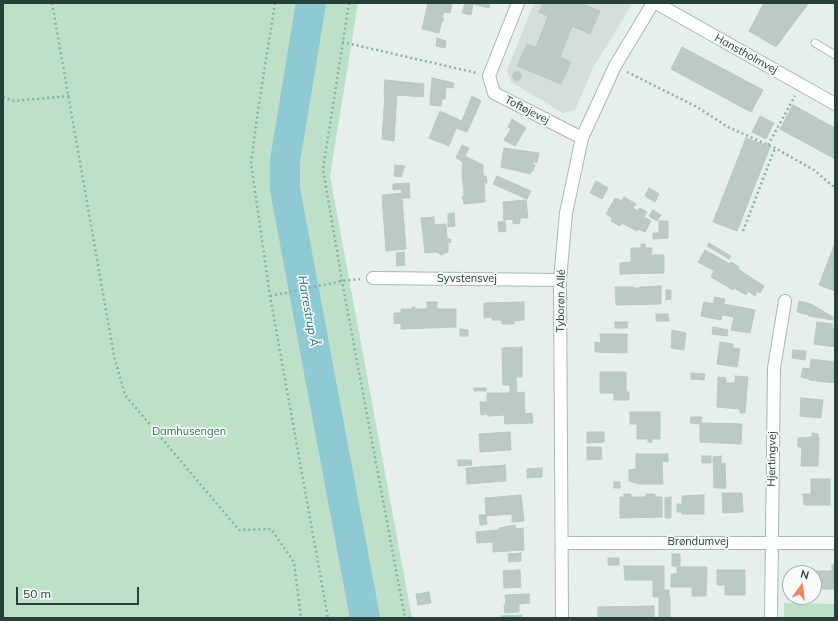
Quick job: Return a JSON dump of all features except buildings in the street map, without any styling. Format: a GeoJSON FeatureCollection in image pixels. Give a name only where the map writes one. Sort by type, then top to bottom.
{"type":"FeatureCollection","features":[{"type":"Feature","properties":{"kind":"street"},"geometry":{"type":"LineString","coordinates":[[489,76],[518,3]]}},
{"type":"Feature","properties":{"kind":"street","name":"Tyborøn Allé"},"geometry":{"type":"LineString","coordinates":[[562,618],[560,280],[566,213],[582,138],[615,66],[655,3]]}},
{"type":"Feature","properties":{"kind":"street","name":"Hanstholmvej"},"geometry":{"type":"LineString","coordinates":[[655,3],[835,104]]}},
{"type":"Feature","properties":{"kind":"street","name":"Toftøjevej"},"geometry":{"type":"LineString","coordinates":[[489,76],[494,93],[582,138]]}},
{"type":"Feature","properties":{"kind":"street","name":"Syvstensvej"},"geometry":{"type":"LineString","coordinates":[[373,278],[560,280]]}},
{"type":"Feature","properties":{"kind":"street","name":"Hjertingvej"},"geometry":{"type":"LineString","coordinates":[[771,618],[774,368],[785,301]]}},
{"type":"Feature","properties":{"kind":"street","name":"Brøndumvej"},"geometry":{"type":"LineString","coordinates":[[562,543],[835,543]]}},
{"type":"Feature","properties":{"kind":"lane"},"geometry":{"type":"LineString","coordinates":[[814,43],[835,55]]}},
{"type":"Feature","properties":{"kind":"path"},"geometry":{"type":"LineString","coordinates":[[52,3],[114,356],[124,395],[239,530],[271,529],[294,562],[301,618]]}},
{"type":"Feature","properties":{"kind":"path"},"geometry":{"type":"LineString","coordinates":[[275,3],[251,163],[270,296],[328,618]]}},
{"type":"Feature","properties":{"kind":"path"},"geometry":{"type":"LineString","coordinates":[[349,3],[323,169],[342,281],[405,618]]}},
{"type":"Feature","properties":{"kind":"path"},"geometry":{"type":"LineString","coordinates":[[342,42],[489,76]]}},
{"type":"Feature","properties":{"kind":"path"},"geometry":{"type":"LineString","coordinates":[[615,66],[697,107],[728,127],[768,145],[814,170],[835,188]]}},
{"type":"Feature","properties":{"kind":"path"},"geometry":{"type":"LineString","coordinates":[[768,145],[800,84]]}},
{"type":"Feature","properties":{"kind":"path"},"geometry":{"type":"LineString","coordinates":[[3,97],[14,101],[69,96]]}},
{"type":"Feature","properties":{"kind":"path"},"geometry":{"type":"LineString","coordinates":[[743,231],[774,148]]}},
{"type":"Feature","properties":{"kind":"path"},"geometry":{"type":"LineString","coordinates":[[270,296],[342,281],[359,280]]}},
{"type":"Feature","properties":{"kind":"shaded area"},"geometry":{"type":"Polygon","coordinates":[[[534,3],[633,3],[594,66],[575,110],[563,113],[511,82],[507,70],[534,3]]]}},
{"type":"Feature","properties":{"kind":"green space","name":"Damhusengen"},"geometry":{"type":"Polygon","coordinates":[[[3,3],[358,3],[330,176],[412,618],[3,618],[3,3]]]}},
{"type":"Feature","properties":{"kind":"green space"},"geometry":{"type":"Polygon","coordinates":[[[835,604],[835,618],[784,618],[784,605],[835,604]]]}},
{"type":"Feature","properties":{"kind":"waterway","name":"Harrestrup Å"},"geometry":{"type":"LineString","coordinates":[[311,3],[285,161],[285,189],[365,618]]}}]}
